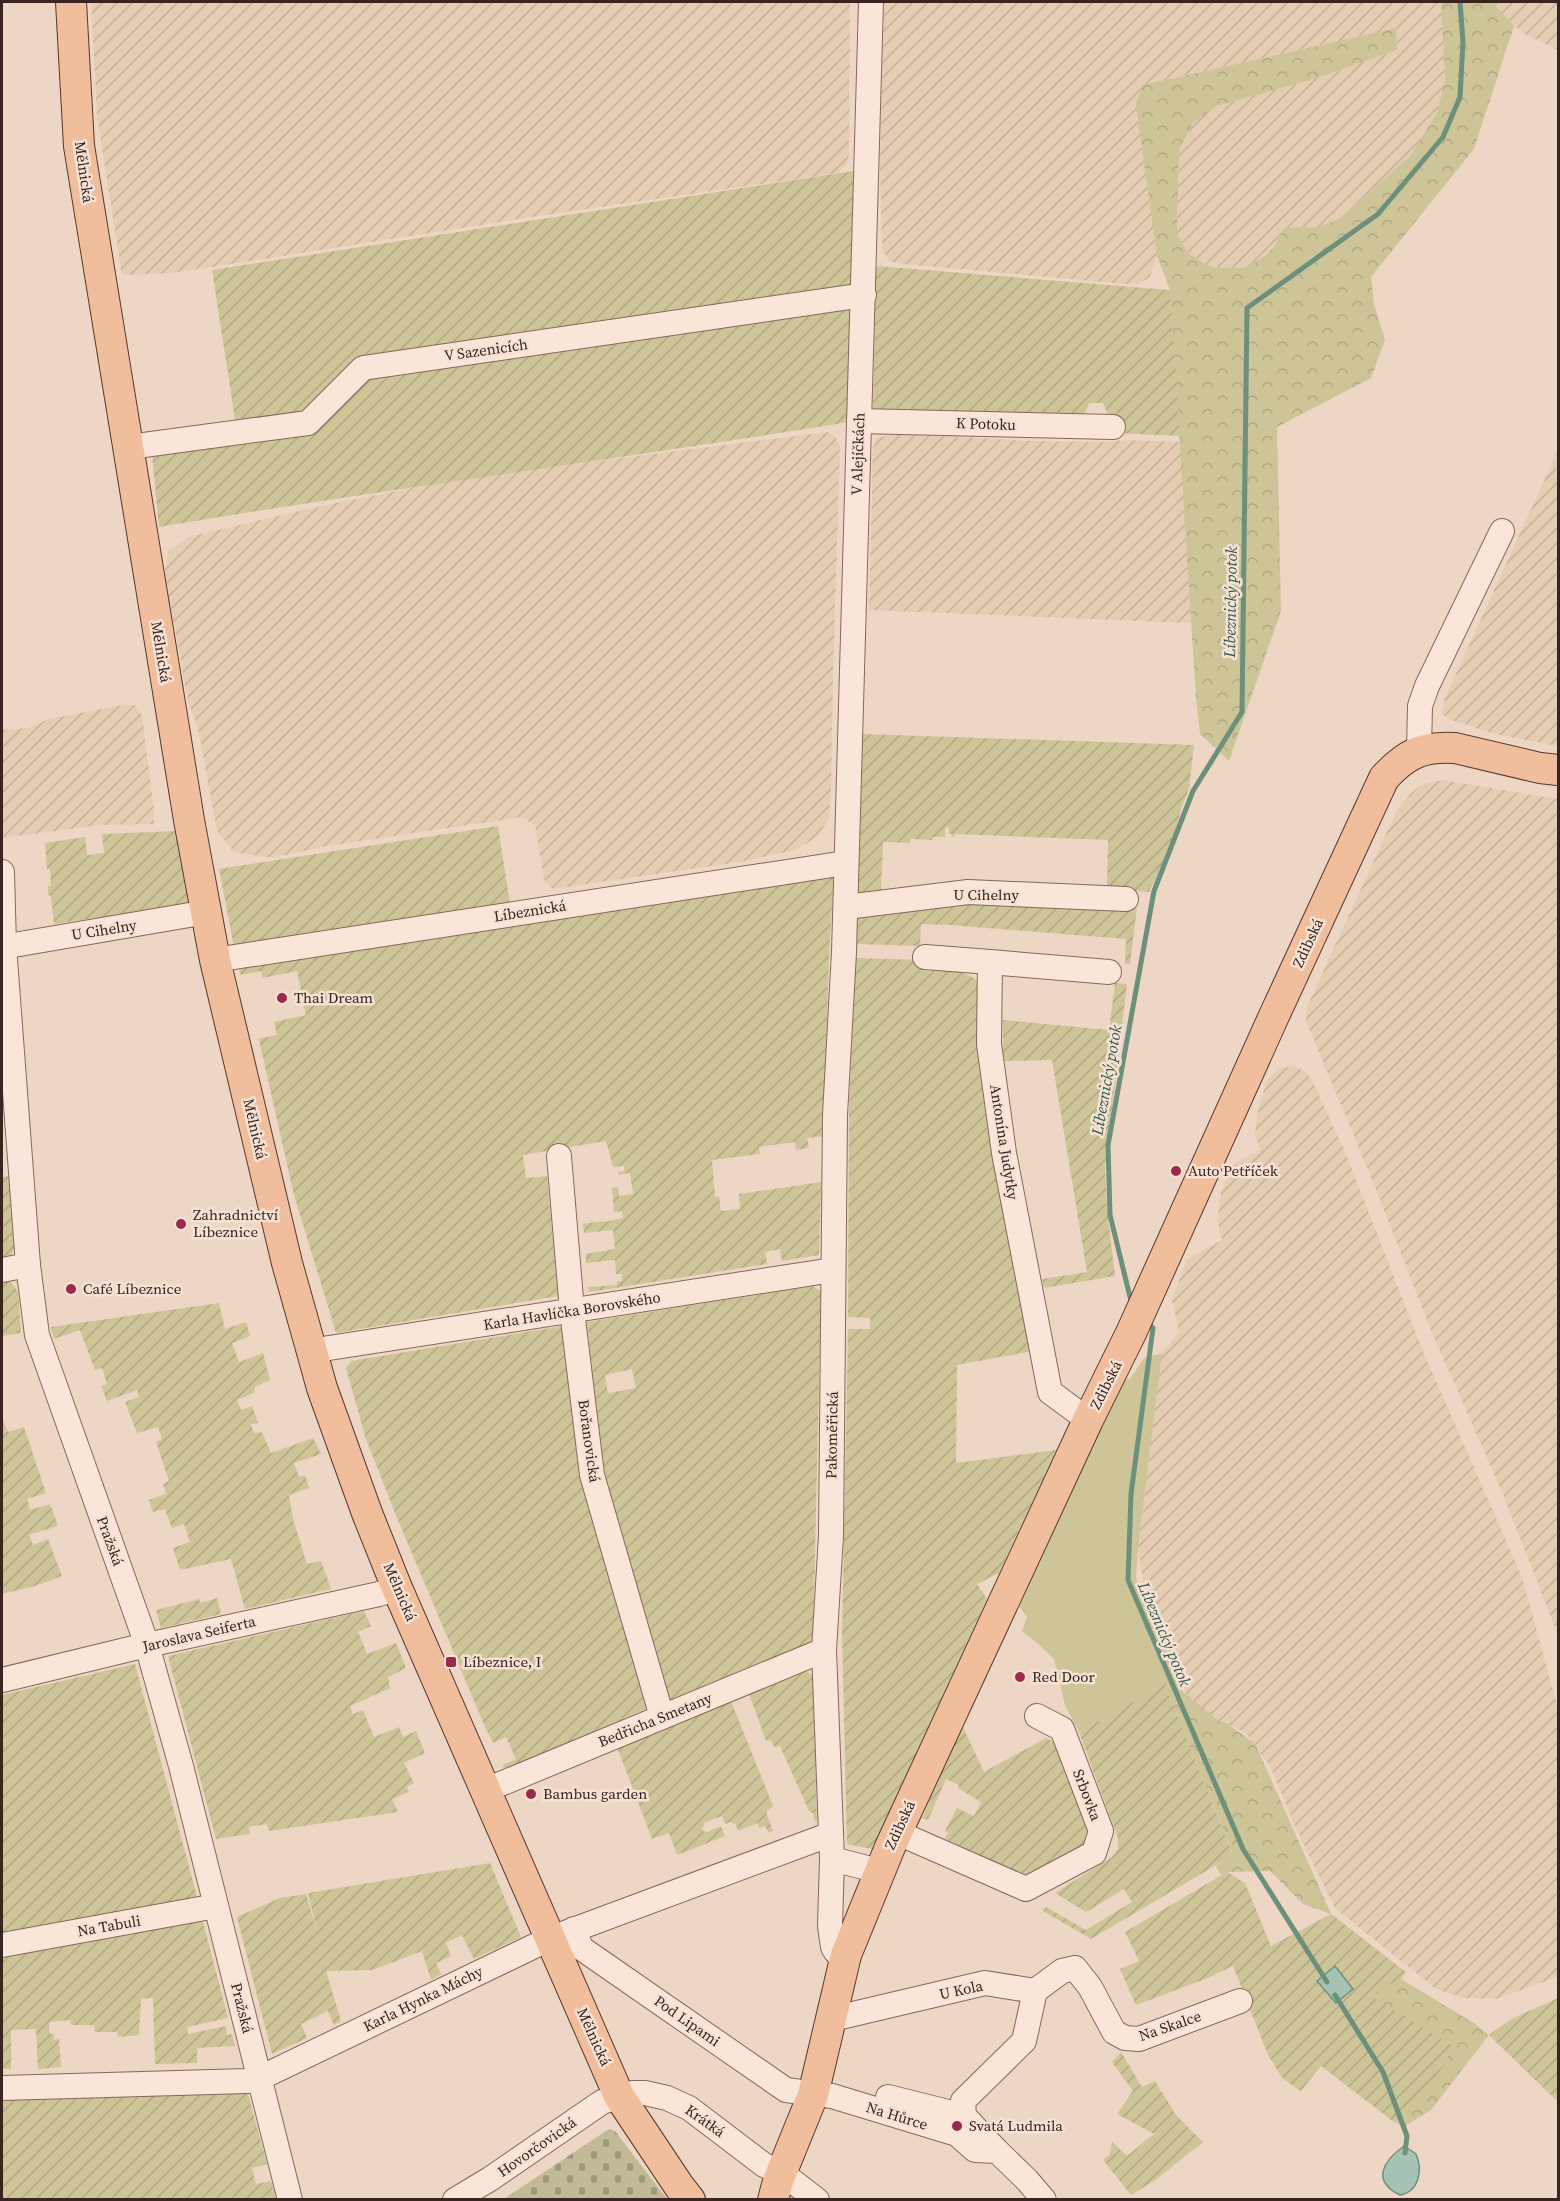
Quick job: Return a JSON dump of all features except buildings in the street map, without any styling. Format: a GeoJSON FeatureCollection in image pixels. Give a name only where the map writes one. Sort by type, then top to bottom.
{"type":"FeatureCollection","features":[{"type":"Feature","properties":{"kind":"main road","name":"Mělnická"},"geometry":{"type":"LineString","coordinates":[[71,2],[79,146],[189,820],[215,960],[287,1263],[322,1388],[367,1513],[398,1588],[486,1790],[562,1934],[619,2096],[684,2193]]}},
{"type":"Feature","properties":{"kind":"main road"},"geometry":{"type":"LineString","coordinates":[[1419,750],[1455,748],[1540,768],[1558,770]]}},
{"type":"Feature","properties":{"kind":"main road","name":"Zdibská"},"geometry":{"type":"LineString","coordinates":[[777,2186],[822,2095],[832,2019],[846,1955],[896,1832],[1088,1420],[1131,1333],[1384,778],[1406,758],[1419,750]]}},
{"type":"Feature","properties":{"kind":"street","name":"V Alejíčkách"},"geometry":{"type":"LineString","coordinates":[[846,907],[845,863],[864,295],[871,2]]}},
{"type":"Feature","properties":{"kind":"street","name":"V Sazenicích"},"geometry":{"type":"LineString","coordinates":[[129,447],[308,423],[363,368],[864,295]]}},
{"type":"Feature","properties":{"kind":"street","name":"K Potoku"},"geometry":{"type":"LineString","coordinates":[[859,421],[1113,428]]}},
{"type":"Feature","properties":{"kind":"street"},"geometry":{"type":"LineString","coordinates":[[1419,750],[1420,706],[1427,686],[1502,531]]}},
{"type":"Feature","properties":{"kind":"street","name":"Líbeznická"},"geometry":{"type":"LineString","coordinates":[[215,960],[845,863]]}},
{"type":"Feature","properties":{"kind":"street","name":"Pražská"},"geometry":{"type":"LineString","coordinates":[[2,872],[9,1119],[37,1335],[147,1645],[181,1766],[290,2199]]}},
{"type":"Feature","properties":{"kind":"street","name":"U Cihelny"},"geometry":{"type":"LineString","coordinates":[[846,907],[968,892],[1126,899]]}},
{"type":"Feature","properties":{"kind":"street","name":"Pakoměřická"},"geometry":{"type":"LineString","coordinates":[[846,907],[835,1115],[831,1536],[824,1650],[832,1859],[830,1926],[833,1947],[836,1952],[846,1955]]}},
{"type":"Feature","properties":{"kind":"street","name":"U Cihelny"},"geometry":{"type":"LineString","coordinates":[[3,947],[207,912]]}},
{"type":"Feature","properties":{"kind":"street"},"geometry":{"type":"LineString","coordinates":[[925,957],[1109,972]]}},
{"type":"Feature","properties":{"kind":"street","name":"Antonína Judytky"},"geometry":{"type":"LineString","coordinates":[[990,962],[989,1044],[1004,1154],[1050,1392],[1088,1420]]}},
{"type":"Feature","properties":{"kind":"street","name":"Bořanovická"},"geometry":{"type":"LineString","coordinates":[[559,1156],[572,1311],[592,1475],[662,1717]]}},
{"type":"Feature","properties":{"kind":"street"},"geometry":{"type":"LineString","coordinates":[[2,1269],[28,1265]]}},
{"type":"Feature","properties":{"kind":"street","name":"Karla Havlíčka Borovského"},"geometry":{"type":"LineString","coordinates":[[312,1352],[833,1270]]}},
{"type":"Feature","properties":{"kind":"street","name":"Jaroslava Seiferta"},"geometry":{"type":"LineString","coordinates":[[2,1680],[398,1588]]}},
{"type":"Feature","properties":{"kind":"street","name":"Bedřicha Smetany"},"geometry":{"type":"LineString","coordinates":[[486,1790],[824,1650]]}},
{"type":"Feature","properties":{"kind":"street","name":"Srbovka"},"geometry":{"type":"LineString","coordinates":[[896,1832],[1026,1889],[1094,1853],[1101,1831],[1062,1729],[1037,1716]]}},
{"type":"Feature","properties":{"kind":"street","name":"Karla Hynka Máchy"},"geometry":{"type":"LineString","coordinates":[[2,2088],[247,2081],[260,2078],[562,1934],[831,1834]]}},
{"type":"Feature","properties":{"kind":"street"},"geometry":{"type":"LineString","coordinates":[[832,1859],[879,1871]]}},
{"type":"Feature","properties":{"kind":"street","name":"Na Tabuli"},"geometry":{"type":"LineString","coordinates":[[2,1945],[216,1906]]}},
{"type":"Feature","properties":{"kind":"street","name":"Pod Lipami"},"geometry":{"type":"LineString","coordinates":[[562,1934],[786,2090],[822,2095]]}},
{"type":"Feature","properties":{"kind":"street","name":"Na Skalce"},"geometry":{"type":"LineString","coordinates":[[1035,1991],[1062,1971],[1075,1968],[1090,1987],[1114,2032],[1125,2038],[1139,2039],[1240,2001]]}},
{"type":"Feature","properties":{"kind":"street","name":"U Kola"},"geometry":{"type":"LineString","coordinates":[[832,2019],[985,1983],[1035,1991]]}},
{"type":"Feature","properties":{"kind":"street"},"geometry":{"type":"LineString","coordinates":[[1035,1991],[1024,2041],[963,2101],[964,2116],[1044,2199]]}},
{"type":"Feature","properties":{"kind":"street","name":"Na Hůrce"},"geometry":{"type":"LineString","coordinates":[[822,2095],[854,2089],[964,2116]]}},
{"type":"Feature","properties":{"kind":"street","name":"Krátká"},"geometry":{"type":"LineString","coordinates":[[619,2096],[645,2093],[667,2098],[689,2108],[764,2165],[777,2186],[817,2199]]}},
{"type":"Feature","properties":{"kind":"street","name":"Na Hůrce"},"geometry":{"type":"LineString","coordinates":[[822,2095],[957,2134],[975,2150],[997,2151]]}},
{"type":"Feature","properties":{"kind":"street","name":"Hovorčovická"},"geometry":{"type":"LineString","coordinates":[[455,2199],[490,2179],[602,2102],[619,2096]]}},
{"type":"Feature","properties":{"kind":"shaded area"},"geometry":{"type":"Polygon","coordinates":[[[91,2],[850,2],[849,155],[846,165],[838,173],[552,214],[173,273],[122,275],[97,116],[91,2]]]}},
{"type":"Feature","properties":{"kind":"shaded area"},"geometry":{"type":"Polygon","coordinates":[[[884,2],[1441,2],[1445,79],[1437,113],[1410,156],[1340,218],[1319,227],[1284,228],[1274,247],[1265,256],[1244,268],[1213,268],[1189,254],[1177,234],[1179,150],[1193,123],[1217,106],[1317,78],[1397,50],[1396,28],[1143,85],[1157,256],[1150,277],[1137,285],[903,264],[889,261],[882,249],[880,164],[884,2]]]}},
{"type":"Feature","properties":{"kind":"shaded area"},"geometry":{"type":"Polygon","coordinates":[[[1492,2],[1558,2],[1558,50],[1521,32],[1492,2]]]}},
{"type":"Feature","properties":{"kind":"shaded area"},"geometry":{"type":"Polygon","coordinates":[[[828,432],[835,437],[840,446],[831,791],[829,818],[817,837],[795,850],[739,862],[553,889],[544,880],[535,825],[522,817],[327,846],[272,858],[234,852],[217,831],[198,728],[188,702],[165,574],[168,552],[188,537],[321,506],[433,484],[828,432]]]}},
{"type":"Feature","properties":{"kind":"shaded area"},"geometry":{"type":"Polygon","coordinates":[[[913,434],[1030,441],[1181,442],[1191,623],[869,610],[873,448],[877,438],[913,434]]]}},
{"type":"Feature","properties":{"kind":"shaded area"},"geometry":{"type":"Polygon","coordinates":[[[1558,450],[1558,746],[1495,734],[1448,719],[1442,713],[1445,698],[1558,450]]]}},
{"type":"Feature","properties":{"kind":"shaded area"},"geometry":{"type":"Polygon","coordinates":[[[122,705],[135,705],[142,715],[154,824],[101,825],[2,838],[2,730],[28,728],[49,719],[122,705]]]}},
{"type":"Feature","properties":{"kind":"shaded area"},"geometry":{"type":"Polygon","coordinates":[[[1442,780],[1558,799],[1558,1635],[1502,1492],[1432,1333],[1373,1182],[1306,1021],[1307,1007],[1396,812],[1412,792],[1423,784],[1442,780]]]}},
{"type":"Feature","properties":{"kind":"shaded area"},"geometry":{"type":"Polygon","coordinates":[[[1293,1066],[1305,1071],[1313,1082],[1346,1154],[1422,1349],[1522,1577],[1558,1708],[1558,1977],[1496,1999],[1464,1998],[1436,1989],[1335,1908],[1298,1833],[1270,1766],[1246,1733],[1218,1720],[1187,1696],[1144,1589],[1138,1547],[1162,1353],[1179,1332],[1172,1300],[1187,1259],[1222,1240],[1217,1220],[1221,1192],[1232,1167],[1260,1151],[1255,1134],[1258,1110],[1267,1080],[1278,1069],[1293,1066]]]}},
{"type":"Feature","properties":{"kind":"shaded area"},"geometry":{"type":"Polygon","coordinates":[[[1335,1966],[1353,1989],[1336,2003],[1317,1981],[1335,1966]]]}},
{"type":"Feature","properties":{"kind":"shaded area"},"geometry":{"type":"Polygon","coordinates":[[[1404,2146],[1416,2154],[1419,2173],[1412,2190],[1400,2195],[1385,2184],[1383,2171],[1390,2158],[1404,2146]]]}},
{"type":"Feature","properties":{"kind":"green space"},"geometry":{"type":"Polygon","coordinates":[[[1441,2],[1492,2],[1514,26],[1474,149],[1371,277],[1374,304],[1385,340],[1371,378],[1277,427],[1281,611],[1229,761],[1200,734],[1170,290],[1157,256],[1136,105],[1143,85],[1396,28],[1397,50],[1317,78],[1217,106],[1193,123],[1179,150],[1177,234],[1189,254],[1213,268],[1244,268],[1265,256],[1274,247],[1284,228],[1319,227],[1340,218],[1410,156],[1437,113],[1445,79],[1441,2]]]}},
{"type":"Feature","properties":{"kind":"green space"},"geometry":{"type":"Polygon","coordinates":[[[860,170],[856,287],[359,359],[311,413],[236,426],[212,270],[860,170]]]}},
{"type":"Feature","properties":{"kind":"green space"},"geometry":{"type":"Polygon","coordinates":[[[876,266],[1170,290],[1180,436],[1116,433],[1103,403],[1089,403],[1082,416],[873,412],[876,266]]]}},
{"type":"Feature","properties":{"kind":"green space"},"geometry":{"type":"Polygon","coordinates":[[[855,305],[855,421],[159,527],[152,454],[312,433],[364,379],[855,305]]]}},
{"type":"Feature","properties":{"kind":"green space"},"geometry":{"type":"Polygon","coordinates":[[[863,734],[1194,745],[1189,789],[1172,844],[1149,892],[1107,889],[1108,840],[955,834],[952,837],[952,834],[949,834],[949,828],[945,827],[945,837],[933,837],[932,840],[911,839],[910,843],[883,842],[881,893],[858,896],[863,734]]]}},
{"type":"Feature","properties":{"kind":"green space"},"geometry":{"type":"Polygon","coordinates":[[[498,826],[510,904],[234,947],[219,869],[498,826]]]}},
{"type":"Feature","properties":{"kind":"green space"},"geometry":{"type":"Polygon","coordinates":[[[177,831],[189,905],[96,923],[94,918],[54,924],[51,896],[48,895],[48,886],[51,886],[45,843],[85,837],[87,855],[104,853],[102,834],[177,831]]]}},
{"type":"Feature","properties":{"kind":"green space"},"geometry":{"type":"Polygon","coordinates":[[[834,872],[823,1136],[807,1138],[809,1148],[796,1150],[795,1142],[759,1147],[760,1154],[712,1160],[715,1197],[719,1197],[721,1211],[740,1209],[739,1194],[821,1182],[819,1255],[782,1261],[780,1249],[765,1252],[767,1264],[589,1292],[588,1287],[617,1285],[617,1281],[622,1281],[622,1274],[616,1274],[615,1260],[586,1263],[586,1254],[615,1249],[613,1230],[584,1233],[583,1224],[623,1218],[622,1211],[614,1212],[612,1188],[618,1187],[619,1196],[633,1194],[630,1173],[618,1175],[618,1172],[624,1171],[624,1166],[613,1167],[606,1141],[523,1155],[526,1178],[547,1176],[558,1296],[336,1333],[294,1195],[257,1039],[277,1035],[274,1022],[306,1015],[297,971],[263,978],[261,971],[241,975],[239,969],[251,967],[251,959],[834,872]]]}},
{"type":"Feature","properties":{"kind":"green space"},"geometry":{"type":"Polygon","coordinates":[[[973,898],[1137,908],[1130,964],[1125,964],[1126,939],[950,925],[921,924],[920,946],[856,944],[857,912],[973,898]]]}},
{"type":"Feature","properties":{"kind":"green space"},"geometry":{"type":"Polygon","coordinates":[[[855,958],[924,960],[924,971],[963,973],[970,976],[980,986],[1033,1351],[957,1365],[956,1463],[1056,1450],[999,1573],[977,1584],[987,1599],[872,1849],[847,1844],[842,1632],[848,1329],[870,1329],[870,1318],[848,1317],[849,1110],[855,958]]]}},
{"type":"Feature","properties":{"kind":"green space"},"geometry":{"type":"Polygon","coordinates":[[[1115,983],[1127,984],[1105,1166],[1107,1209],[1115,1276],[1044,1288],[1042,1279],[1087,1272],[1052,1060],[1003,1061],[1003,1020],[1109,1030],[1115,983]]]}},
{"type":"Feature","properties":{"kind":"green space"},"geometry":{"type":"Polygon","coordinates":[[[9,1176],[14,1248],[11,1257],[2,1262],[2,1177],[9,1176]]]}},
{"type":"Feature","properties":{"kind":"green space"},"geometry":{"type":"Polygon","coordinates":[[[2,1279],[11,1282],[18,1292],[21,1333],[2,1336],[2,1279]]]}},
{"type":"Feature","properties":{"kind":"green space"},"geometry":{"type":"Polygon","coordinates":[[[813,1286],[821,1292],[813,1641],[670,1700],[608,1492],[599,1439],[587,1322],[813,1286]],[[632,1369],[605,1375],[608,1393],[636,1388],[632,1369]]]}},
{"type":"Feature","properties":{"kind":"green space"},"geometry":{"type":"Polygon","coordinates":[[[219,1303],[225,1329],[246,1322],[250,1336],[232,1343],[239,1362],[263,1353],[270,1380],[255,1387],[254,1393],[237,1400],[241,1410],[252,1406],[258,1423],[251,1424],[254,1433],[262,1432],[271,1453],[313,1438],[321,1454],[294,1463],[299,1477],[305,1475],[309,1488],[289,1495],[293,1519],[307,1564],[321,1561],[331,1589],[245,1609],[231,1559],[180,1570],[173,1548],[190,1542],[184,1524],[172,1528],[165,1509],[153,1512],[149,1500],[166,1494],[163,1484],[169,1481],[156,1442],[162,1439],[158,1427],[137,1433],[125,1402],[139,1397],[137,1390],[107,1401],[101,1386],[107,1384],[102,1368],[95,1370],[80,1330],[54,1339],[51,1327],[219,1303]]]}},
{"type":"Feature","properties":{"kind":"green space"},"geometry":{"type":"Polygon","coordinates":[[[562,1326],[578,1463],[648,1708],[504,1770],[503,1765],[516,1759],[506,1737],[493,1743],[485,1727],[365,1436],[346,1368],[351,1361],[562,1326]]]}},
{"type":"Feature","properties":{"kind":"green space"},"geometry":{"type":"Polygon","coordinates":[[[1162,1353],[1136,1578],[1183,1692],[1163,1685],[1079,1732],[1065,1705],[1054,1659],[1022,1631],[1027,1617],[1015,1601],[1119,1378],[1130,1379],[1144,1358],[1162,1353]]]}},
{"type":"Feature","properties":{"kind":"green space"},"geometry":{"type":"Polygon","coordinates":[[[2,1418],[8,1432],[24,1427],[46,1493],[27,1499],[30,1510],[50,1504],[58,1526],[29,1535],[33,1545],[48,1539],[62,1576],[35,1586],[2,1594],[2,1418]]]}},
{"type":"Feature","properties":{"kind":"green space"},"geometry":{"type":"Polygon","coordinates":[[[217,1598],[221,1614],[161,1628],[156,1610],[199,1599],[200,1603],[217,1598]]]}},
{"type":"Feature","properties":{"kind":"green space"},"geometry":{"type":"Polygon","coordinates":[[[364,1611],[371,1626],[358,1632],[367,1654],[396,1643],[406,1668],[388,1677],[390,1688],[350,1706],[353,1714],[363,1710],[374,1737],[399,1727],[403,1737],[416,1731],[425,1753],[404,1763],[414,1783],[407,1787],[409,1792],[392,1799],[398,1812],[269,1831],[267,1824],[249,1827],[250,1834],[216,1839],[168,1656],[364,1611]]]}},
{"type":"Feature","properties":{"kind":"green space"},"geometry":{"type":"Polygon","coordinates":[[[135,1664],[197,1897],[2,1936],[2,1695],[135,1664]]]}},
{"type":"Feature","properties":{"kind":"green space"},"geometry":{"type":"Polygon","coordinates":[[[806,1671],[813,1676],[817,1821],[815,1822],[813,1813],[809,1811],[780,1746],[774,1747],[771,1740],[766,1741],[749,1694],[806,1671]]]}},
{"type":"Feature","properties":{"kind":"green space"},"geometry":{"type":"Polygon","coordinates":[[[1165,1684],[1183,1692],[1218,1720],[1253,1742],[1331,1914],[1303,1904],[1270,1871],[1227,1872],[1221,1875],[1216,1866],[1233,1854],[1165,1684]]]}},
{"type":"Feature","properties":{"kind":"green space"},"geometry":{"type":"Polygon","coordinates":[[[1165,1684],[1233,1855],[1091,1939],[1043,1911],[1046,1907],[1086,1930],[1132,1902],[1124,1889],[1086,1912],[1055,1893],[1112,1857],[1118,1849],[1118,1838],[1079,1732],[1165,1684]]]}},
{"type":"Feature","properties":{"kind":"green space"},"geometry":{"type":"Polygon","coordinates":[[[731,1701],[773,1806],[766,1812],[773,1831],[769,1833],[765,1826],[759,1828],[758,1823],[738,1831],[735,1823],[725,1824],[722,1816],[704,1823],[702,1827],[703,1831],[707,1832],[721,1826],[725,1836],[677,1855],[669,1833],[652,1839],[617,1747],[731,1701]]]}},
{"type":"Feature","properties":{"kind":"green space"},"geometry":{"type":"Polygon","coordinates":[[[962,1725],[984,1772],[1046,1738],[1058,1744],[1090,1832],[1087,1843],[1026,1876],[945,1839],[948,1832],[945,1831],[957,1808],[974,1816],[981,1802],[958,1788],[959,1785],[946,1779],[928,1820],[922,1818],[962,1725]]]}},
{"type":"Feature","properties":{"kind":"green space"},"geometry":{"type":"Polygon","coordinates":[[[490,1863],[521,1937],[474,1959],[462,1935],[446,1943],[451,1956],[436,1963],[441,1974],[431,1980],[422,1951],[373,1970],[326,1971],[341,2021],[334,2025],[328,2011],[301,2024],[307,2038],[272,2054],[237,1917],[280,1898],[306,1894],[317,1932],[308,1893],[490,1863]]]}},
{"type":"Feature","properties":{"kind":"green space"},"geometry":{"type":"Polygon","coordinates":[[[1227,1872],[1245,1883],[1271,1946],[1331,1914],[1406,1972],[1401,1979],[1370,1995],[1451,2045],[1447,2054],[1449,2059],[1403,2118],[1394,2122],[1321,2066],[1301,2091],[1282,2078],[1268,2055],[1233,1966],[1208,1978],[1136,2005],[1120,1969],[1139,1961],[1125,1932],[1227,1872]]]}},
{"type":"Feature","properties":{"kind":"green space"},"geometry":{"type":"Polygon","coordinates":[[[202,1918],[228,2018],[187,2027],[188,2034],[226,2026],[227,2035],[232,2034],[235,2046],[197,2048],[197,2063],[155,2064],[153,1998],[141,1999],[139,2035],[118,2037],[117,2032],[95,2032],[94,2025],[71,2025],[70,2020],[49,2022],[50,2034],[54,2034],[54,2040],[59,2039],[61,2067],[38,2069],[36,2029],[11,2030],[11,2069],[2,2069],[2,1958],[202,1918]]]}},
{"type":"Feature","properties":{"kind":"green space"},"geometry":{"type":"Polygon","coordinates":[[[1401,1979],[1474,2023],[1489,2035],[1431,2110],[1405,2126],[1394,2122],[1403,2118],[1369,1994],[1401,1979]]]}},
{"type":"Feature","properties":{"kind":"green space"},"geometry":{"type":"Polygon","coordinates":[[[1558,1998],[1558,2102],[1489,2035],[1511,2019],[1558,1998]]]}},
{"type":"Feature","properties":{"kind":"green space"},"geometry":{"type":"Polygon","coordinates":[[[1121,2052],[1142,2087],[1155,2081],[1176,2115],[1203,2142],[1154,2181],[1131,2195],[1103,2160],[1110,2154],[1112,2142],[1127,2156],[1154,2134],[1117,2114],[1133,2091],[1112,2062],[1121,2052]]]}},
{"type":"Feature","properties":{"kind":"green space"},"geometry":{"type":"Polygon","coordinates":[[[247,2090],[267,2164],[252,2168],[256,2184],[271,2181],[276,2199],[2,2199],[2,2098],[247,2090]]]}},
{"type":"Feature","properties":{"kind":"green space"},"geometry":{"type":"Polygon","coordinates":[[[609,2129],[615,2131],[667,2199],[504,2199],[609,2129]]]}},
{"type":"Feature","properties":{"kind":"waterway","name":"Líbeznický potok"},"geometry":{"type":"LineString","coordinates":[[1132,1305],[1110,1215],[1108,1145],[1154,891],[1193,791],[1242,712],[1247,308],[1378,214],[1443,137],[1460,97],[1463,42],[1460,2]]}},
{"type":"Feature","properties":{"kind":"waterway","name":"Líbeznický potok"},"geometry":{"type":"LineString","coordinates":[[1146,1321],[1153,1328],[1131,1494],[1128,1580],[1243,1849],[1327,1982]]}},
{"type":"Feature","properties":{"kind":"waterway","name":"Líbeznický potok"},"geometry":{"type":"LineString","coordinates":[[1335,1995],[1383,2072],[1407,2136],[1405,2153]]}},
{"type":"Feature","properties":{"kind":"place","name":"Thai Dream"},"geometry":{"type":"Point","coordinates":[282,998]}},
{"type":"Feature","properties":{"kind":"place","name":"Auto Petříček"},"geometry":{"type":"Point","coordinates":[1176,1171]}},
{"type":"Feature","properties":{"kind":"place","name":"Zahradnictví Líbeznice"},"geometry":{"type":"Point","coordinates":[181,1224]}},
{"type":"Feature","properties":{"kind":"place","name":"Café Líbeznice"},"geometry":{"type":"Point","coordinates":[71,1289]}},
{"type":"Feature","properties":{"kind":"place","name":"Líbeznice, I"},"geometry":{"type":"Point","coordinates":[451,1662]}},
{"type":"Feature","properties":{"kind":"place","name":"Red Door"},"geometry":{"type":"Point","coordinates":[1020,1677]}},
{"type":"Feature","properties":{"kind":"place","name":"Bambus garden"},"geometry":{"type":"Point","coordinates":[531,1794]}},
{"type":"Feature","properties":{"kind":"place","name":"Svatá Ludmila"},"geometry":{"type":"Point","coordinates":[957,2126]}}]}
